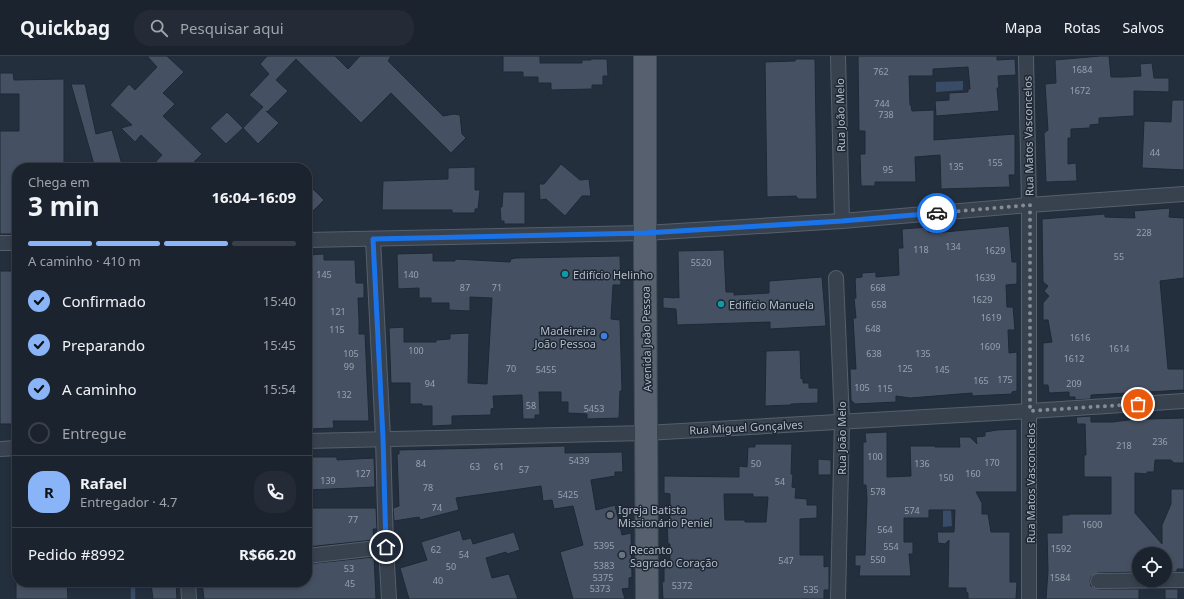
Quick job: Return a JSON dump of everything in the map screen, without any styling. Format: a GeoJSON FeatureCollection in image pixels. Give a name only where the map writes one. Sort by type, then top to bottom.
{"type":"FeatureCollection","features":[{"type":"Feature","properties":{"kind":"main road","name":"Avenida João Pessoa"},"geometry":{"type":"LineString","coordinates":[[645,56],[647,599]]}},
{"type":"Feature","properties":{"kind":"street","name":"Rua João Melo"},"geometry":{"type":"LineString","coordinates":[[838,56],[842,221]]}},
{"type":"Feature","properties":{"kind":"street","name":"Rua Matos Vasconcelos"},"geometry":{"type":"LineString","coordinates":[[1026,56],[1030,205],[1029,599]]}},
{"type":"Feature","properties":{"kind":"street"},"geometry":{"type":"LineString","coordinates":[[312,240],[645,233],[842,221],[1184,194]]}},
{"type":"Feature","properties":{"kind":"street"},"geometry":{"type":"LineString","coordinates":[[373,239],[389,599]]}},
{"type":"Feature","properties":{"kind":"street"},"geometry":{"type":"LineString","coordinates":[[0,243],[12,243]]}},
{"type":"Feature","properties":{"kind":"street","name":"Rua João Melo"},"geometry":{"type":"LineString","coordinates":[[836,278],[842,421],[838,599]]}},
{"type":"Feature","properties":{"kind":"street","name":"Rua Miguel Gonçalves"},"geometry":{"type":"LineString","coordinates":[[312,441],[646,433],[1184,401]]}},
{"type":"Feature","properties":{"kind":"street"},"geometry":{"type":"LineString","coordinates":[[0,449],[12,448]]}},
{"type":"Feature","properties":{"kind":"street"},"geometry":{"type":"LineString","coordinates":[[312,555],[386,547]]}},
{"type":"Feature","properties":{"kind":"street"},"geometry":{"type":"LineString","coordinates":[[1098,582],[1184,580]]}},
{"type":"Feature","properties":{"kind":"street"},"geometry":{"type":"LineString","coordinates":[[188,587],[189,599]]}},
{"type":"Feature","properties":{"kind":"water"},"geometry":{"type":"Polygon","coordinates":[[[963,81],[963,90],[936,92],[936,82],[963,81]]]}},
{"type":"Feature","properties":{"kind":"water"},"geometry":{"type":"Polygon","coordinates":[[[943,509],[951,509],[952,526],[943,527],[943,509]]]}},
{"type":"Feature","properties":{"kind":"building"},"geometry":{"type":"Polygon","coordinates":[[[147,56],[167,56],[184,72],[163,93],[175,104],[163,116],[202,154],[193,163],[155,163],[162,155],[141,135],[135,142],[121,128],[132,125],[110,105],[129,84],[135,90],[157,67],[147,56]]]}},
{"type":"Feature","properties":{"kind":"building"},"geometry":{"type":"Polygon","coordinates":[[[267,56],[335,56],[348,69],[360,56],[391,56],[388,61],[443,116],[454,114],[460,115],[462,134],[466,138],[451,153],[391,93],[361,123],[296,59],[276,80],[288,91],[267,112],[279,123],[258,144],[243,128],[263,107],[249,95],[269,74],[260,64],[267,56]]]}},
{"type":"Feature","properties":{"kind":"building"},"geometry":{"type":"Polygon","coordinates":[[[503,56],[540,56],[540,63],[582,63],[582,60],[607,59],[608,76],[603,76],[603,85],[592,85],[592,89],[551,90],[551,83],[538,83],[538,77],[523,77],[523,72],[503,72],[503,56]]]}},
{"type":"Feature","properties":{"kind":"building"},"geometry":{"type":"Polygon","coordinates":[[[858,56],[997,56],[997,60],[1015,59],[1016,75],[998,76],[999,88],[997,88],[999,111],[936,116],[935,101],[949,100],[949,93],[968,92],[968,89],[970,89],[968,67],[933,69],[933,76],[909,76],[910,105],[912,111],[934,110],[934,140],[1015,134],[1015,175],[1009,175],[1010,187],[941,189],[940,155],[915,157],[916,182],[875,182],[875,186],[861,186],[860,154],[865,154],[865,131],[859,131],[858,56]]]}},
{"type":"Feature","properties":{"kind":"building"},"geometry":{"type":"Polygon","coordinates":[[[1109,56],[1111,77],[1141,76],[1140,64],[1152,63],[1154,78],[1169,78],[1169,92],[1134,91],[1134,116],[1099,118],[1099,124],[1090,125],[1090,128],[1071,129],[1071,138],[1068,138],[1068,164],[1076,163],[1077,181],[1046,182],[1044,133],[1048,130],[1045,84],[1056,83],[1055,60],[1109,56]]]}},
{"type":"Feature","properties":{"kind":"building"},"geometry":{"type":"Polygon","coordinates":[[[796,59],[815,59],[817,199],[798,199],[796,196],[767,197],[765,62],[795,61],[796,59]]]}},
{"type":"Feature","properties":{"kind":"building"},"geometry":{"type":"Polygon","coordinates":[[[0,73],[13,73],[14,80],[64,79],[64,163],[12,163],[12,234],[0,234],[0,131],[19,131],[19,94],[0,94],[0,73]]]}},
{"type":"Feature","properties":{"kind":"building"},"geometry":{"type":"Polygon","coordinates":[[[71,84],[85,84],[96,134],[112,130],[122,163],[94,163],[71,84]]]}},
{"type":"Feature","properties":{"kind":"building"},"geometry":{"type":"Polygon","coordinates":[[[1172,100],[1184,100],[1184,170],[1142,168],[1144,121],[1171,122],[1172,100]]]}},
{"type":"Feature","properties":{"kind":"building"},"geometry":{"type":"Polygon","coordinates":[[[227,112],[243,128],[226,144],[210,128],[227,112]]]}},
{"type":"Feature","properties":{"kind":"building"},"geometry":{"type":"Polygon","coordinates":[[[561,164],[580,180],[589,179],[591,196],[582,196],[565,216],[546,199],[540,200],[539,184],[544,184],[561,164]]]}},
{"type":"Feature","properties":{"kind":"building"},"geometry":{"type":"Polygon","coordinates":[[[475,167],[475,190],[480,190],[478,209],[475,209],[475,213],[452,213],[452,210],[382,210],[383,181],[448,179],[448,168],[475,167]]]}},
{"type":"Feature","properties":{"kind":"building"},"geometry":{"type":"Polygon","coordinates":[[[312,188],[324,200],[312,212],[312,188]]]}},
{"type":"Feature","properties":{"kind":"building"},"geometry":{"type":"Polygon","coordinates":[[[503,192],[525,192],[525,224],[504,224],[504,221],[501,221],[500,207],[502,207],[503,192]]]}},
{"type":"Feature","properties":{"kind":"building"},"geometry":{"type":"Polygon","coordinates":[[[1170,208],[1169,217],[1184,218],[1184,278],[1160,281],[1168,369],[1184,369],[1184,390],[1091,395],[1091,399],[1075,400],[1075,397],[1069,397],[1069,392],[1049,393],[1048,385],[1043,385],[1043,343],[1052,342],[1048,320],[1043,320],[1043,303],[1049,296],[1044,291],[1048,286],[1043,282],[1042,219],[1105,214],[1105,217],[1135,218],[1134,211],[1170,208]]]}},
{"type":"Feature","properties":{"kind":"building"},"geometry":{"type":"Polygon","coordinates":[[[1009,226],[1012,262],[1017,262],[1017,284],[1006,285],[1007,307],[1013,307],[1015,330],[1008,330],[1009,353],[1017,352],[1017,391],[1012,392],[1012,394],[972,396],[972,393],[910,398],[896,396],[896,402],[855,404],[851,400],[850,369],[856,369],[853,318],[856,318],[854,298],[856,298],[855,278],[862,277],[862,273],[876,272],[876,277],[899,275],[898,248],[903,248],[902,229],[928,227],[928,232],[944,232],[1009,226]]]}},
{"type":"Feature","properties":{"kind":"building"},"geometry":{"type":"Polygon","coordinates":[[[724,250],[726,292],[734,292],[734,295],[769,293],[769,281],[822,277],[826,326],[770,329],[770,322],[677,325],[676,309],[663,308],[663,297],[679,298],[678,251],[724,250]]]}},
{"type":"Feature","properties":{"kind":"building"},"geometry":{"type":"Polygon","coordinates":[[[433,253],[433,261],[455,261],[455,259],[510,262],[511,259],[516,258],[620,256],[621,285],[613,285],[611,319],[620,320],[622,391],[620,391],[619,418],[587,419],[587,414],[568,413],[568,402],[561,402],[561,392],[539,392],[540,415],[535,415],[535,419],[523,419],[522,395],[493,396],[494,408],[491,409],[491,415],[452,416],[452,425],[432,426],[432,406],[410,404],[410,383],[391,383],[389,328],[404,327],[404,342],[436,342],[436,340],[450,339],[450,334],[469,333],[468,383],[487,384],[492,298],[470,297],[470,311],[449,310],[449,303],[431,303],[431,298],[419,298],[419,288],[398,289],[397,254],[433,253]]]}},
{"type":"Feature","properties":{"kind":"building"},"geometry":{"type":"Polygon","coordinates":[[[324,254],[324,260],[355,260],[356,283],[364,283],[364,298],[358,298],[359,334],[365,334],[369,421],[333,421],[334,428],[312,429],[312,255],[324,254]]]}},
{"type":"Feature","properties":{"kind":"building"},"geometry":{"type":"Polygon","coordinates":[[[0,271],[12,271],[12,424],[0,424],[0,271]]]}},
{"type":"Feature","properties":{"kind":"building"},"geometry":{"type":"Polygon","coordinates":[[[800,350],[801,379],[803,378],[803,383],[809,383],[809,388],[818,388],[818,403],[765,406],[766,351],[800,350]]]}},
{"type":"Feature","properties":{"kind":"building"},"geometry":{"type":"Polygon","coordinates":[[[1139,412],[1147,412],[1147,419],[1184,418],[1184,463],[1174,463],[1171,460],[1155,460],[1154,472],[1147,472],[1147,474],[1135,473],[1135,513],[1162,544],[1162,525],[1171,504],[1171,489],[1184,489],[1184,569],[1177,569],[1177,572],[1172,572],[1172,547],[1132,547],[1132,572],[1098,573],[1091,577],[1090,581],[1091,586],[1098,589],[1139,589],[1139,599],[1046,599],[1048,571],[1047,533],[1062,533],[1062,515],[1111,514],[1111,477],[1084,477],[1084,455],[1086,455],[1085,424],[1077,424],[1076,417],[1091,416],[1091,422],[1113,422],[1135,419],[1135,414],[1139,412]]]}},
{"type":"Feature","properties":{"kind":"building"},"geometry":{"type":"Polygon","coordinates":[[[1017,429],[1017,492],[976,492],[982,503],[982,514],[988,514],[991,532],[1010,532],[1010,582],[1017,582],[1016,599],[968,599],[966,588],[948,588],[949,540],[945,544],[938,543],[937,532],[954,532],[955,510],[929,510],[929,518],[904,518],[904,542],[913,542],[913,554],[909,554],[911,576],[859,576],[860,566],[855,566],[855,555],[865,555],[867,499],[866,485],[863,485],[863,442],[866,442],[865,433],[887,432],[887,477],[911,476],[910,446],[960,447],[959,437],[970,437],[977,444],[976,437],[985,436],[985,432],[1017,429]]]}},
{"type":"Feature","properties":{"kind":"building"},"geometry":{"type":"Polygon","coordinates":[[[755,444],[792,444],[791,474],[793,474],[792,487],[796,488],[795,498],[807,499],[807,505],[817,505],[817,518],[800,519],[800,555],[824,555],[824,567],[829,566],[829,590],[824,590],[824,599],[663,599],[662,581],[664,582],[664,568],[670,567],[670,544],[668,544],[667,520],[670,520],[670,494],[664,493],[664,476],[739,477],[739,466],[747,467],[748,447],[755,447],[755,444]],[[724,494],[725,520],[766,522],[768,497],[753,497],[753,494],[724,494]]]}},
{"type":"Feature","properties":{"kind":"building"},"geometry":{"type":"Polygon","coordinates":[[[565,446],[565,453],[622,452],[623,472],[615,472],[615,476],[591,480],[596,510],[615,505],[622,535],[631,533],[632,577],[629,578],[629,588],[622,589],[625,599],[573,599],[560,552],[583,545],[573,506],[554,509],[552,500],[543,501],[541,486],[456,498],[459,510],[420,520],[419,517],[394,521],[393,508],[399,506],[397,454],[399,454],[399,450],[565,446]]]}},
{"type":"Feature","properties":{"kind":"building"},"geometry":{"type":"Polygon","coordinates":[[[312,457],[337,457],[337,460],[374,458],[375,487],[312,490],[312,457]]]}},
{"type":"Feature","properties":{"kind":"building"},"geometry":{"type":"Polygon","coordinates":[[[818,459],[831,460],[831,475],[818,475],[818,459]]]}},
{"type":"Feature","properties":{"kind":"building"},"geometry":{"type":"Polygon","coordinates":[[[312,508],[376,508],[377,529],[373,529],[374,540],[312,546],[312,508]]]}},
{"type":"Feature","properties":{"kind":"building"},"geometry":{"type":"Polygon","coordinates":[[[460,530],[463,540],[471,538],[473,544],[514,532],[520,550],[507,554],[506,552],[486,558],[492,578],[509,574],[518,599],[409,599],[400,568],[427,560],[421,542],[460,530]]]}},
{"type":"Feature","properties":{"kind":"building"},"geometry":{"type":"Polygon","coordinates":[[[374,557],[376,599],[204,599],[203,587],[312,587],[312,563],[374,557]]]}},
{"type":"Feature","properties":{"kind":"building"},"geometry":{"type":"Polygon","coordinates":[[[16,587],[67,587],[68,599],[16,599],[16,587]]]}},
{"type":"Feature","properties":{"kind":"building"},"geometry":{"type":"Polygon","coordinates":[[[151,587],[176,587],[177,599],[153,599],[151,587]]]}},
{"type":"Feature","properties":{"kind":"building"},"geometry":{"type":"Polygon","coordinates":[[[1165,589],[1178,589],[1178,599],[1165,599],[1165,589]]]}},
{"type":"Feature","properties":{"kind":"waterway"},"geometry":{"type":"LineString","coordinates":[[133,587],[133,599]]}},
{"type":"Feature","properties":{"kind":"way so far"},"geometry":{"type":"LineString","coordinates":[[937,213],[1030,205],[1030,411],[1138,404]]}},
{"type":"Feature","properties":{"kind":"place","name":"Edifício Helinho"},"geometry":{"type":"Point","coordinates":[565,274]}},
{"type":"Feature","properties":{"kind":"place","name":"Edifício Manuela"},"geometry":{"type":"Point","coordinates":[721,304]}},
{"type":"Feature","properties":{"kind":"place","name":"Madeireira João Pessoa"},"geometry":{"type":"Point","coordinates":[604,336]}},
{"type":"Feature","properties":{"kind":"place","name":"Igreja Batista Missionário Peniel"},"geometry":{"type":"Point","coordinates":[610,515]}},
{"type":"Feature","properties":{"kind":"place","name":"Recanto Sagrado Coração"},"geometry":{"type":"Point","coordinates":[622,555]}},
{"type":"Feature","properties":{"kind":"route"},"geometry":{"type":"LineString","coordinates":[[386,547],[383,438],[373,239],[645,233],[842,221],[937,213]]}}]}
